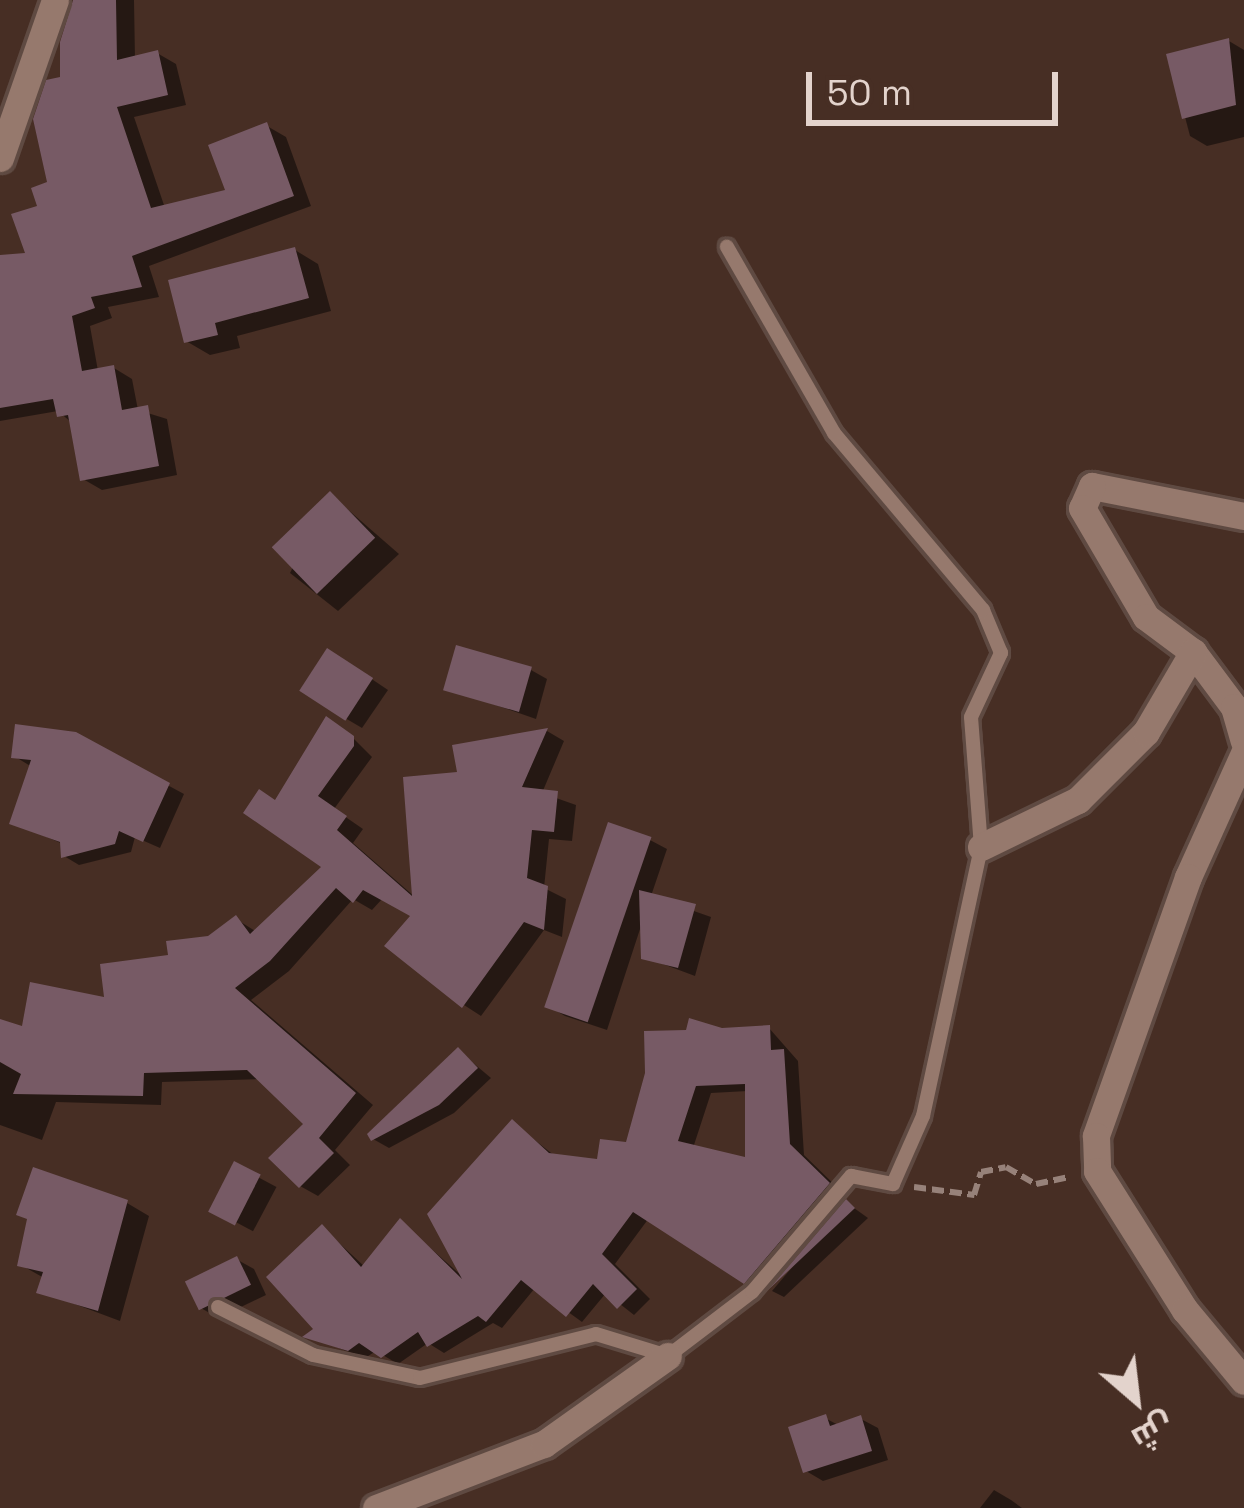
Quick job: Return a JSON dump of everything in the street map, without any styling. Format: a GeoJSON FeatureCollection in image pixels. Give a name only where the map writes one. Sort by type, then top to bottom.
{"type":"FeatureCollection","features":[{"type":"Feature","properties":{"kind":"street"},"geometry":{"type":"LineString","coordinates":[[0,158],[55,0]]}},
{"type":"Feature","properties":{"kind":"street"},"geometry":{"type":"LineString","coordinates":[[1244,516],[1092,486],[1082,508],[1146,617],[1193,652],[1234,707],[1244,741]]}},
{"type":"Feature","properties":{"kind":"street"},"geometry":{"type":"LineString","coordinates":[[981,847],[1078,800],[1146,732],[1193,652]]}},
{"type":"Feature","properties":{"kind":"street"},"geometry":{"type":"LineString","coordinates":[[1244,753],[1188,877],[1096,1136],[1097,1171],[1186,1310],[1244,1382]]}},
{"type":"Feature","properties":{"kind":"street"},"geometry":{"type":"LineString","coordinates":[[376,1508],[544,1444],[668,1356]]}},
{"type":"Feature","properties":{"kind":"lane"},"geometry":{"type":"LineString","coordinates":[[218,1307],[313,1355],[420,1378],[596,1334],[668,1356],[752,1292],[851,1176],[893,1184],[923,1116],[981,847],[971,717],[1001,653],[983,610],[834,434],[727,247]]}},
{"type":"Feature","properties":{"kind":"path"},"geometry":{"type":"LineString","coordinates":[[893,1184],[974,1195],[981,1172],[1006,1167],[1036,1184],[1097,1171]]}},
{"type":"Feature","properties":{"kind":"building"},"geometry":{"type":"Polygon","coordinates":[[[73,0],[116,0],[117,60],[158,50],[168,95],[117,107],[151,208],[225,190],[208,145],[267,122],[294,196],[132,256],[142,287],[91,297],[95,308],[72,316],[82,371],[114,365],[122,410],[148,405],[159,466],[80,481],[68,415],[57,417],[53,399],[0,408],[0,255],[25,253],[11,214],[37,206],[31,188],[47,182],[33,119],[46,80],[60,77],[60,42],[73,0]]]}},
{"type":"Feature","properties":{"kind":"building"},"geometry":{"type":"Polygon","coordinates":[[[1229,38],[1236,105],[1182,119],[1166,54],[1229,38]]]}},
{"type":"Feature","properties":{"kind":"building"},"geometry":{"type":"Polygon","coordinates":[[[295,247],[309,298],[215,323],[218,335],[184,343],[168,280],[295,247]]]}},
{"type":"Feature","properties":{"kind":"building"},"geometry":{"type":"Polygon","coordinates":[[[330,491],[375,538],[317,594],[272,547],[330,491]]]}},
{"type":"Feature","properties":{"kind":"building"},"geometry":{"type":"Polygon","coordinates":[[[456,645],[532,667],[519,712],[443,690],[456,645]]]}},
{"type":"Feature","properties":{"kind":"building"},"geometry":{"type":"Polygon","coordinates":[[[327,648],[373,678],[345,721],[299,691],[327,648]]]}},
{"type":"Feature","properties":{"kind":"building"},"geometry":{"type":"Polygon","coordinates":[[[326,716],[354,736],[354,746],[318,796],[347,816],[337,830],[412,896],[403,777],[457,772],[452,745],[548,728],[522,787],[558,791],[554,832],[532,830],[527,878],[548,886],[544,930],[524,922],[462,1008],[384,946],[410,916],[363,890],[353,903],[336,888],[270,961],[235,988],[356,1093],[319,1138],[334,1153],[299,1188],[268,1158],[303,1124],[247,1070],[144,1073],[143,1096],[13,1094],[21,1074],[0,1062],[0,1019],[22,1026],[30,982],[104,997],[100,964],[168,955],[166,941],[208,936],[236,915],[250,934],[321,867],[243,813],[259,789],[275,800],[326,716]]]}},
{"type":"Feature","properties":{"kind":"building"},"geometry":{"type":"Polygon","coordinates":[[[15,724],[76,732],[170,783],[143,842],[119,831],[115,844],[61,858],[60,842],[9,824],[31,760],[11,758],[15,724]]]}},
{"type":"Feature","properties":{"kind":"building"},"geometry":{"type":"Polygon","coordinates":[[[608,822],[651,837],[588,1022],[544,1007],[608,822]]]}},
{"type":"Feature","properties":{"kind":"building"},"geometry":{"type":"Polygon","coordinates":[[[639,890],[696,904],[678,968],[641,959],[639,890]]]}},
{"type":"Feature","properties":{"kind":"building"},"geometry":{"type":"Polygon","coordinates":[[[689,1018],[722,1028],[770,1025],[771,1050],[784,1049],[790,1144],[830,1183],[744,1284],[633,1212],[602,1254],[637,1289],[617,1309],[593,1284],[566,1317],[521,1280],[486,1322],[478,1316],[427,1347],[418,1332],[381,1358],[359,1343],[348,1351],[302,1337],[313,1329],[266,1277],[322,1224],[361,1267],[400,1218],[462,1279],[427,1214],[512,1119],[549,1153],[597,1159],[600,1139],[626,1142],[645,1073],[644,1031],[686,1030],[689,1018]],[[745,1084],[696,1086],[678,1141],[745,1157],[745,1084]]]}},
{"type":"Feature","properties":{"kind":"building"},"geometry":{"type":"Polygon","coordinates":[[[458,1047],[478,1068],[439,1105],[371,1141],[367,1134],[458,1047]]]}},
{"type":"Feature","properties":{"kind":"building"},"geometry":{"type":"Polygon","coordinates":[[[234,1161],[261,1175],[235,1225],[208,1212],[234,1161]]]}},
{"type":"Feature","properties":{"kind":"building"},"geometry":{"type":"Polygon","coordinates":[[[33,1167],[128,1200],[98,1311],[36,1293],[43,1272],[17,1266],[27,1219],[16,1215],[33,1167]]]}},
{"type":"Feature","properties":{"kind":"building"},"geometry":{"type":"Polygon","coordinates":[[[846,1199],[855,1208],[767,1291],[846,1199]]]}},
{"type":"Feature","properties":{"kind":"building"},"geometry":{"type":"Polygon","coordinates":[[[237,1256],[251,1285],[199,1310],[185,1281],[237,1256]]]}},
{"type":"Feature","properties":{"kind":"building"},"geometry":{"type":"Polygon","coordinates":[[[826,1414],[830,1426],[861,1415],[872,1451],[803,1473],[788,1427],[826,1414]]]}}]}
